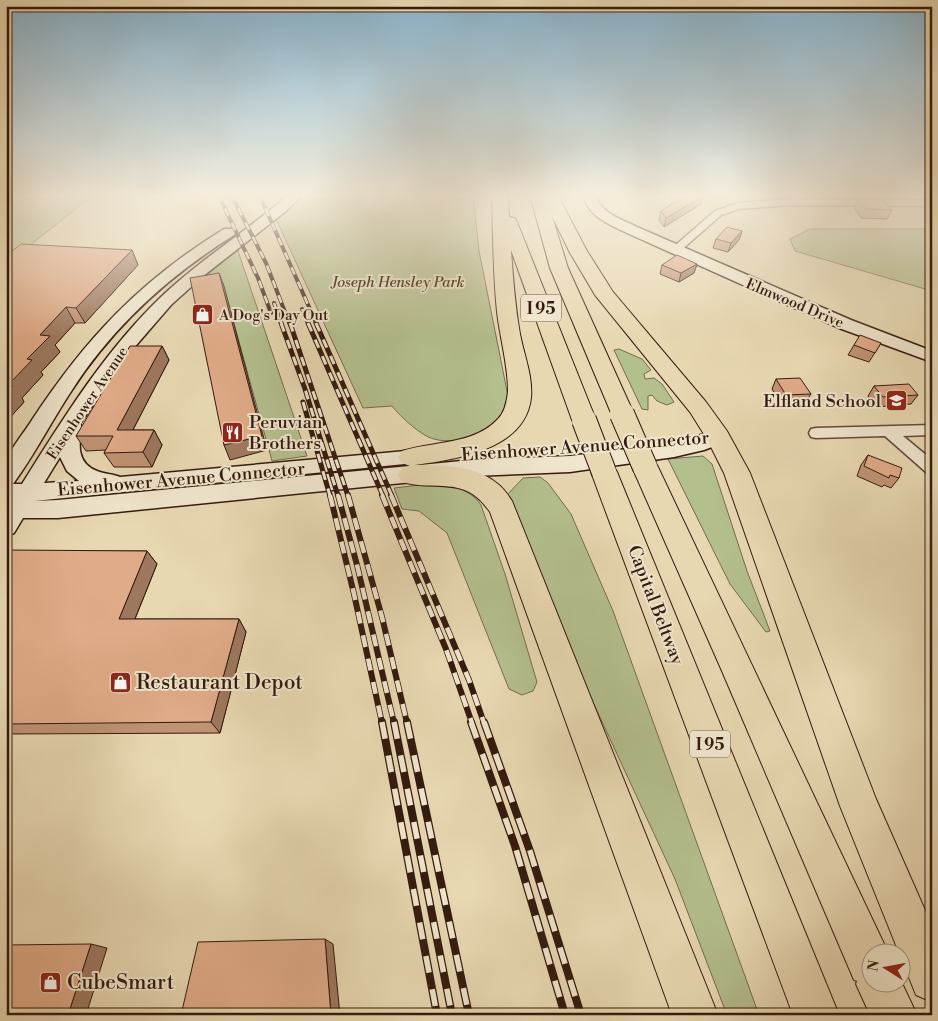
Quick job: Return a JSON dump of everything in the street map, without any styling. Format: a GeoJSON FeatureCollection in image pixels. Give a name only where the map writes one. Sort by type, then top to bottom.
{"type":"FeatureCollection","features":[{"type":"Feature","properties":{"kind":"highway"},"geometry":{"type":"LineString","coordinates":[[411,466],[486,440],[509,422],[517,410],[520,401],[519,383],[509,328],[502,271],[502,242]]}},
{"type":"Feature","properties":{"kind":"highway","name":"Capital Beltway"},"geometry":{"type":"LineString","coordinates":[[515,242],[816,1015]]}},
{"type":"Feature","properties":{"kind":"highway","name":"I 95"},"geometry":{"type":"LineString","coordinates":[[551,242],[559,268],[622,414],[861,944]]}},
{"type":"Feature","properties":{"kind":"highway"},"geometry":{"type":"LineString","coordinates":[[574,242],[605,295],[698,407],[718,437],[736,473],[859,806],[932,979]]}},
{"type":"Feature","properties":{"kind":"highway"},"geometry":{"type":"LineString","coordinates":[[411,466],[468,480],[490,492],[502,508],[565,679],[695,1015]]}},
{"type":"Feature","properties":{"kind":"highway"},"geometry":{"type":"LineString","coordinates":[[885,994],[894,1015]]}},
{"type":"Feature","properties":{"kind":"main road","name":"Eisenhower Avenue"},"geometry":{"type":"LineString","coordinates":[[6,478],[84,360],[104,334],[131,306],[182,263],[215,242]]}},
{"type":"Feature","properties":{"kind":"main road","name":"Eisenhower Avenue"},"geometry":{"type":"LineString","coordinates":[[13,506],[122,350],[166,300],[237,242]]}},
{"type":"Feature","properties":{"kind":"main road","name":"Elmwood Drive"},"geometry":{"type":"LineString","coordinates":[[658,242],[845,324],[932,357]]}},
{"type":"Feature","properties":{"kind":"main road"},"geometry":{"type":"LineString","coordinates":[[75,416],[68,448],[69,458],[76,468],[102,481],[135,484]]}},
{"type":"Feature","properties":{"kind":"main road","name":"Eisenhower Avenue Connector"},"geometry":{"type":"LineString","coordinates":[[13,506],[135,484],[411,466],[472,468],[570,464],[682,448],[718,437]]}},
{"type":"Feature","properties":{"kind":"main road","name":"Eisenhower Avenue Connector"},"geometry":{"type":"LineString","coordinates":[[13,506],[58,509],[411,466]]}},
{"type":"Feature","properties":{"kind":"street"},"geometry":{"type":"LineString","coordinates":[[675,250],[685,242]]}},
{"type":"Feature","properties":{"kind":"street"},"geometry":{"type":"LineString","coordinates":[[816,433],[932,430]]}},
{"type":"Feature","properties":{"kind":"street"},"geometry":{"type":"LineString","coordinates":[[889,432],[932,469]]}},
{"type":"Feature","properties":{"kind":"green space"},"geometry":{"type":"Polygon","coordinates":[[[6,242],[34,242],[6,264],[6,242]]]}},
{"type":"Feature","properties":{"kind":"green space","name":"Joseph Hensley Park"},"geometry":{"type":"Polygon","coordinates":[[[286,242],[478,242],[508,396],[503,411],[490,425],[473,435],[443,441],[429,437],[417,430],[392,406],[363,408],[286,242]]]}},
{"type":"Feature","properties":{"kind":"green space"},"geometry":{"type":"Polygon","coordinates":[[[791,242],[932,242],[932,291],[795,251],[791,242]]]}},
{"type":"Feature","properties":{"kind":"green space"},"geometry":{"type":"Polygon","coordinates":[[[237,248],[307,456],[272,461],[223,284],[204,276],[237,248]]]}},
{"type":"Feature","properties":{"kind":"green space"},"geometry":{"type":"Polygon","coordinates":[[[619,349],[642,359],[651,370],[644,374],[645,379],[654,378],[662,384],[674,402],[667,405],[657,401],[652,395],[648,396],[648,410],[642,409],[614,350],[619,349]]]}},
{"type":"Feature","properties":{"kind":"green space"},"geometry":{"type":"Polygon","coordinates":[[[703,456],[712,464],[747,571],[770,631],[766,632],[730,584],[668,459],[703,456]]]}},
{"type":"Feature","properties":{"kind":"green space"},"geometry":{"type":"Polygon","coordinates":[[[540,477],[548,483],[571,514],[613,611],[759,1015],[727,1015],[675,879],[591,698],[507,495],[523,478],[540,477]]]}},
{"type":"Feature","properties":{"kind":"green space"},"geometry":{"type":"Polygon","coordinates":[[[429,484],[458,488],[470,494],[481,505],[505,574],[537,682],[533,691],[522,695],[509,689],[447,533],[419,511],[402,509],[394,488],[429,484]]]}},
{"type":"Feature","properties":{"kind":"building"},"geometry":{"type":"Polygon","coordinates":[[[21,244],[132,250],[76,308],[66,307],[40,335],[50,336],[27,359],[32,360],[8,385],[13,386],[6,393],[6,256],[21,244]]]}},
{"type":"Feature","properties":{"kind":"building"},"geometry":{"type":"Polygon","coordinates":[[[677,255],[697,264],[681,273],[662,265],[677,255]]]}},
{"type":"Feature","properties":{"kind":"building"},"geometry":{"type":"Polygon","coordinates":[[[219,273],[262,436],[224,445],[190,278],[219,273]]]}},
{"type":"Feature","properties":{"kind":"building"},"geometry":{"type":"Polygon","coordinates":[[[860,335],[881,343],[875,353],[854,345],[860,335]]]}},
{"type":"Feature","properties":{"kind":"building"},"geometry":{"type":"Polygon","coordinates":[[[130,346],[162,346],[117,430],[154,430],[143,452],[104,453],[113,436],[76,436],[130,346]]]}},
{"type":"Feature","properties":{"kind":"building"},"geometry":{"type":"Polygon","coordinates":[[[800,378],[811,394],[786,395],[776,379],[800,378]]]}},
{"type":"Feature","properties":{"kind":"building"},"geometry":{"type":"Polygon","coordinates":[[[909,384],[918,395],[883,397],[874,386],[909,384]]]}},
{"type":"Feature","properties":{"kind":"building"},"geometry":{"type":"Polygon","coordinates":[[[868,455],[902,468],[899,478],[890,475],[889,478],[864,466],[868,455]]]}},
{"type":"Feature","properties":{"kind":"building","name":"Restaurant Depot"},"geometry":{"type":"Polygon","coordinates":[[[6,551],[147,551],[119,619],[239,619],[211,722],[6,724],[6,551]]]}},
{"type":"Feature","properties":{"kind":"building"},"geometry":{"type":"Polygon","coordinates":[[[325,939],[331,1015],[181,1015],[198,942],[325,939]]]}},
{"type":"Feature","properties":{"kind":"building","name":"CubeSmart"},"geometry":{"type":"Polygon","coordinates":[[[91,944],[68,1015],[6,1015],[6,945],[91,944]]]}},
{"type":"Feature","properties":{"kind":"railway"},"geometry":{"type":"LineString","coordinates":[[241,242],[258,278],[271,313]]}},
{"type":"Feature","properties":{"kind":"railway"},"geometry":{"type":"LineString","coordinates":[[255,242],[266,263],[290,325]]}},
{"type":"Feature","properties":{"kind":"railway"},"geometry":{"type":"LineString","coordinates":[[280,242],[317,325]]}},
{"type":"Feature","properties":{"kind":"railway"},"geometry":{"type":"LineString","coordinates":[[274,303],[282,325]]}},
{"type":"Feature","properties":{"kind":"railway"},"geometry":{"type":"LineString","coordinates":[[302,309],[309,325]]}},
{"type":"Feature","properties":{"kind":"railway"},"geometry":{"type":"LineString","coordinates":[[281,323],[305,389],[338,496]]}},
{"type":"Feature","properties":{"kind":"railway"},"geometry":{"type":"LineString","coordinates":[[290,323],[348,496]]}},
{"type":"Feature","properties":{"kind":"railway"},"geometry":{"type":"LineString","coordinates":[[308,323],[383,496]]}},
{"type":"Feature","properties":{"kind":"railway"},"geometry":{"type":"LineString","coordinates":[[316,323],[392,496]]}},
{"type":"Feature","properties":{"kind":"railway"},"geometry":{"type":"LineString","coordinates":[[303,402],[330,496]]}},
{"type":"Feature","properties":{"kind":"railway"},"geometry":{"type":"LineString","coordinates":[[330,495],[382,723]]}},
{"type":"Feature","properties":{"kind":"railway"},"geometry":{"type":"LineString","coordinates":[[338,495],[357,565],[394,723]]}},
{"type":"Feature","properties":{"kind":"railway"},"geometry":{"type":"LineString","coordinates":[[348,495],[382,617],[407,723]]}},
{"type":"Feature","properties":{"kind":"railway"},"geometry":{"type":"LineString","coordinates":[[382,495],[446,649],[472,723]]}},
{"type":"Feature","properties":{"kind":"railway"},"geometry":{"type":"LineString","coordinates":[[391,495],[469,680],[484,723]]}},
{"type":"Feature","properties":{"kind":"railway"},"geometry":{"type":"LineString","coordinates":[[382,722],[437,1015]]}},
{"type":"Feature","properties":{"kind":"railway"},"geometry":{"type":"LineString","coordinates":[[394,722],[452,1015]]}},
{"type":"Feature","properties":{"kind":"railway"},"geometry":{"type":"LineString","coordinates":[[407,722],[469,1015]]}},
{"type":"Feature","properties":{"kind":"railway"},"geometry":{"type":"LineString","coordinates":[[471,722],[515,846],[565,1015]]}},
{"type":"Feature","properties":{"kind":"railway"},"geometry":{"type":"LineString","coordinates":[[484,722],[530,851],[581,1015]]}},
{"type":"Feature","properties":{"kind":"place","name":"A Dog's Day Out"},"geometry":{"type":"Point","coordinates":[203,315]}},
{"type":"Feature","properties":{"kind":"place","name":"Elfland School"},"geometry":{"type":"Point","coordinates":[897,401]}},
{"type":"Feature","properties":{"kind":"place","name":"Peruvian Brothers"},"geometry":{"type":"Point","coordinates":[233,432]}},
{"type":"Feature","properties":{"kind":"place","name":"Restaurant Depot"},"geometry":{"type":"Point","coordinates":[120,682]}},
{"type":"Feature","properties":{"kind":"place","name":"CubeSmart"},"geometry":{"type":"Point","coordinates":[51,982]}}]}
